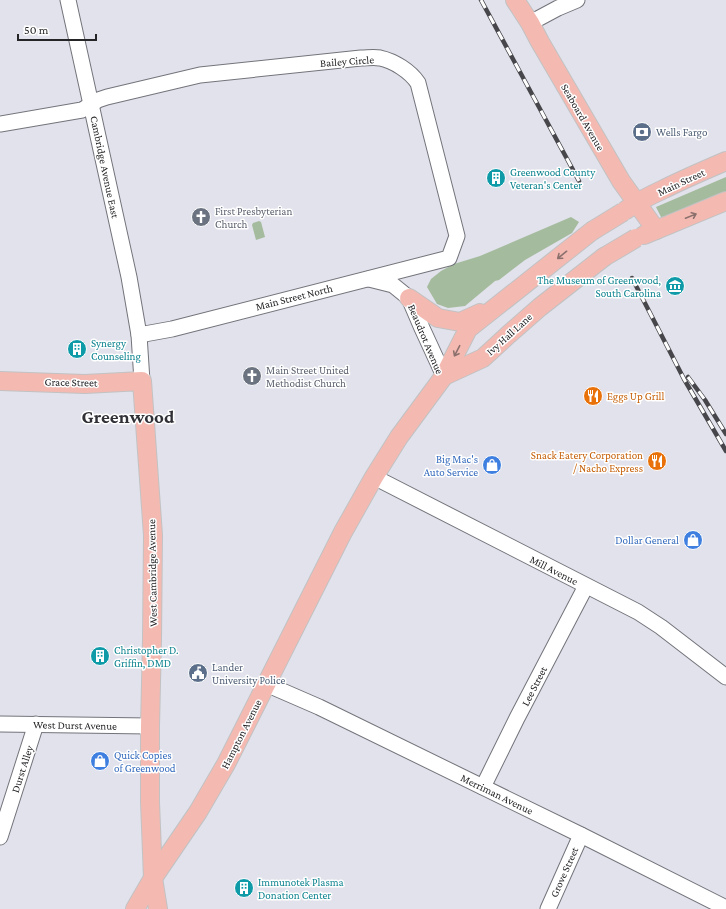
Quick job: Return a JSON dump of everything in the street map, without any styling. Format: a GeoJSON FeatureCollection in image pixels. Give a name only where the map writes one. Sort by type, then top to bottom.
{"type":"FeatureCollection","features":[{"type":"Feature","properties":{"kind":"main road","name":"Seaboard Avenue"},"geometry":{"type":"LineString","coordinates":[[516,0],[621,181],[630,207],[656,230]]}},
{"type":"Feature","properties":{"kind":"main road","name":"Main Street"},"geometry":{"type":"LineString","coordinates":[[630,207],[692,175],[726,161]]}},
{"type":"Feature","properties":{"kind":"main road"},"geometry":{"type":"LineString","coordinates":[[656,230],[726,201]]}},
{"type":"Feature","properties":{"kind":"main road"},"geometry":{"type":"LineString","coordinates":[[444,376],[468,329],[592,231],[630,207]]}},
{"type":"Feature","properties":{"kind":"main road","name":"Ivy Hall Lane"},"geometry":{"type":"LineString","coordinates":[[444,376],[483,358],[540,307],[604,257],[636,238],[656,230]]}},
{"type":"Feature","properties":{"kind":"main road"},"geometry":{"type":"LineString","coordinates":[[409,298],[438,318],[460,322],[499,305]]}},
{"type":"Feature","properties":{"kind":"main road","name":"Beaudrot Avenue"},"geometry":{"type":"LineString","coordinates":[[374,477],[399,437],[444,376]]}},
{"type":"Feature","properties":{"kind":"main road","name":"Grace Street"},"geometry":{"type":"LineString","coordinates":[[0,381],[85,384],[142,381]]}},
{"type":"Feature","properties":{"kind":"main road","name":"West Cambridge Avenue"},"geometry":{"type":"LineString","coordinates":[[142,381],[153,535],[150,802],[153,878],[158,909]]}},
{"type":"Feature","properties":{"kind":"main road","name":"Hampton Avenue"},"geometry":{"type":"LineString","coordinates":[[135,909],[153,878],[198,812],[226,764],[343,532],[374,477]]}},
{"type":"Feature","properties":{"kind":"street","name":"Cambridge Avenue East"},"geometry":{"type":"LineString","coordinates":[[68,0],[129,277],[139,334],[142,381]]}},
{"type":"Feature","properties":{"kind":"street"},"geometry":{"type":"LineString","coordinates":[[530,23],[577,0]]}},
{"type":"Feature","properties":{"kind":"street","name":"Bailey Circle"},"geometry":{"type":"LineString","coordinates":[[0,124],[82,110],[98,100],[107,97],[200,75],[373,57],[389,61],[408,73],[418,83],[456,236],[449,258]]}},
{"type":"Feature","properties":{"kind":"street","name":"Main Street North"},"geometry":{"type":"LineString","coordinates":[[139,334],[172,329],[449,258]]}},
{"type":"Feature","properties":{"kind":"street","name":"Beaudrot Avenue"},"geometry":{"type":"LineString","coordinates":[[367,279],[393,285],[409,298],[444,376]]}},
{"type":"Feature","properties":{"kind":"street","name":"Mill Avenue"},"geometry":{"type":"LineString","coordinates":[[374,477],[638,612],[661,627],[726,677]]}},
{"type":"Feature","properties":{"kind":"street","name":"Lee Street"},"geometry":{"type":"LineString","coordinates":[[483,787],[517,718],[586,586]]}},
{"type":"Feature","properties":{"kind":"street","name":"Merriman Avenue"},"geometry":{"type":"LineString","coordinates":[[266,684],[320,707],[726,908]]}},
{"type":"Feature","properties":{"kind":"street","name":"West Durst Avenue"},"geometry":{"type":"LineString","coordinates":[[0,724],[150,726]]}},
{"type":"Feature","properties":{"kind":"street","name":"Durst Alley"},"geometry":{"type":"LineString","coordinates":[[0,837],[36,724]]}},
{"type":"Feature","properties":{"kind":"street","name":"Grove Street"},"geometry":{"type":"LineString","coordinates":[[548,909],[581,835]]}},
{"type":"Feature","properties":{"kind":"green space"},"geometry":{"type":"Polygon","coordinates":[[[726,177],[726,192],[673,216],[661,217],[656,207],[726,177]]]}},
{"type":"Feature","properties":{"kind":"green space"},"geometry":{"type":"Polygon","coordinates":[[[571,217],[579,222],[572,233],[525,260],[499,280],[495,281],[465,306],[448,308],[437,304],[427,287],[431,279],[441,271],[454,264],[480,256],[571,217]]]}},
{"type":"Feature","properties":{"kind":"green space"},"geometry":{"type":"Polygon","coordinates":[[[259,221],[261,222],[265,237],[256,240],[252,225],[253,223],[259,221]]]}},
{"type":"Feature","properties":{"kind":"railway"},"geometry":{"type":"LineString","coordinates":[[481,0],[579,181]]}},
{"type":"Feature","properties":{"kind":"railway"},"geometry":{"type":"LineString","coordinates":[[632,278],[684,379],[726,451]]}},
{"type":"Feature","properties":{"kind":"railway"},"geometry":{"type":"LineString","coordinates":[[688,377],[705,400],[726,434]]}},
{"type":"Feature","properties":{"kind":"place","name":"Wells Fargo"},"geometry":{"type":"Point","coordinates":[642,132]}},
{"type":"Feature","properties":{"kind":"place","name":"Greenwood County Veteran's Center"},"geometry":{"type":"Point","coordinates":[496,178]}},
{"type":"Feature","properties":{"kind":"place","name":"First Presbyterian Church"},"geometry":{"type":"Point","coordinates":[201,217]}},
{"type":"Feature","properties":{"kind":"place","name":"The Museum of Greenwood, South Carolina"},"geometry":{"type":"Point","coordinates":[675,286]}},
{"type":"Feature","properties":{"kind":"place","name":"Synergy Counseling"},"geometry":{"type":"Point","coordinates":[77,349]}},
{"type":"Feature","properties":{"kind":"place","name":"Main Street United Methodist Church"},"geometry":{"type":"Point","coordinates":[252,376]}},
{"type":"Feature","properties":{"kind":"place","name":"Eggs Up Grill"},"geometry":{"type":"Point","coordinates":[593,396]}},
{"type":"Feature","properties":{"kind":"place","name":"Snack Eatery Corporation / Nacho Express"},"geometry":{"type":"Point","coordinates":[657,461]}},
{"type":"Feature","properties":{"kind":"place","name":"Big Mac's Auto Service"},"geometry":{"type":"Point","coordinates":[492,465]}},
{"type":"Feature","properties":{"kind":"place","name":"Dollar General"},"geometry":{"type":"Point","coordinates":[693,540]}},
{"type":"Feature","properties":{"kind":"place","name":"Christopher D. Griffin, DMD"},"geometry":{"type":"Point","coordinates":[100,656]}},
{"type":"Feature","properties":{"kind":"place","name":"Lander University Police"},"geometry":{"type":"Point","coordinates":[198,673]}},
{"type":"Feature","properties":{"kind":"place","name":"Quick Copies of Greenwood"},"geometry":{"type":"Point","coordinates":[100,761]}},
{"type":"Feature","properties":{"kind":"place","name":"Immunotek Plasma Donation Center"},"geometry":{"type":"Point","coordinates":[244,888]}},
{"type":"Feature","properties":{"kind":"district","name":"Greenwood"},"geometry":{"type":"Point","coordinates":[128,416]}}]}
